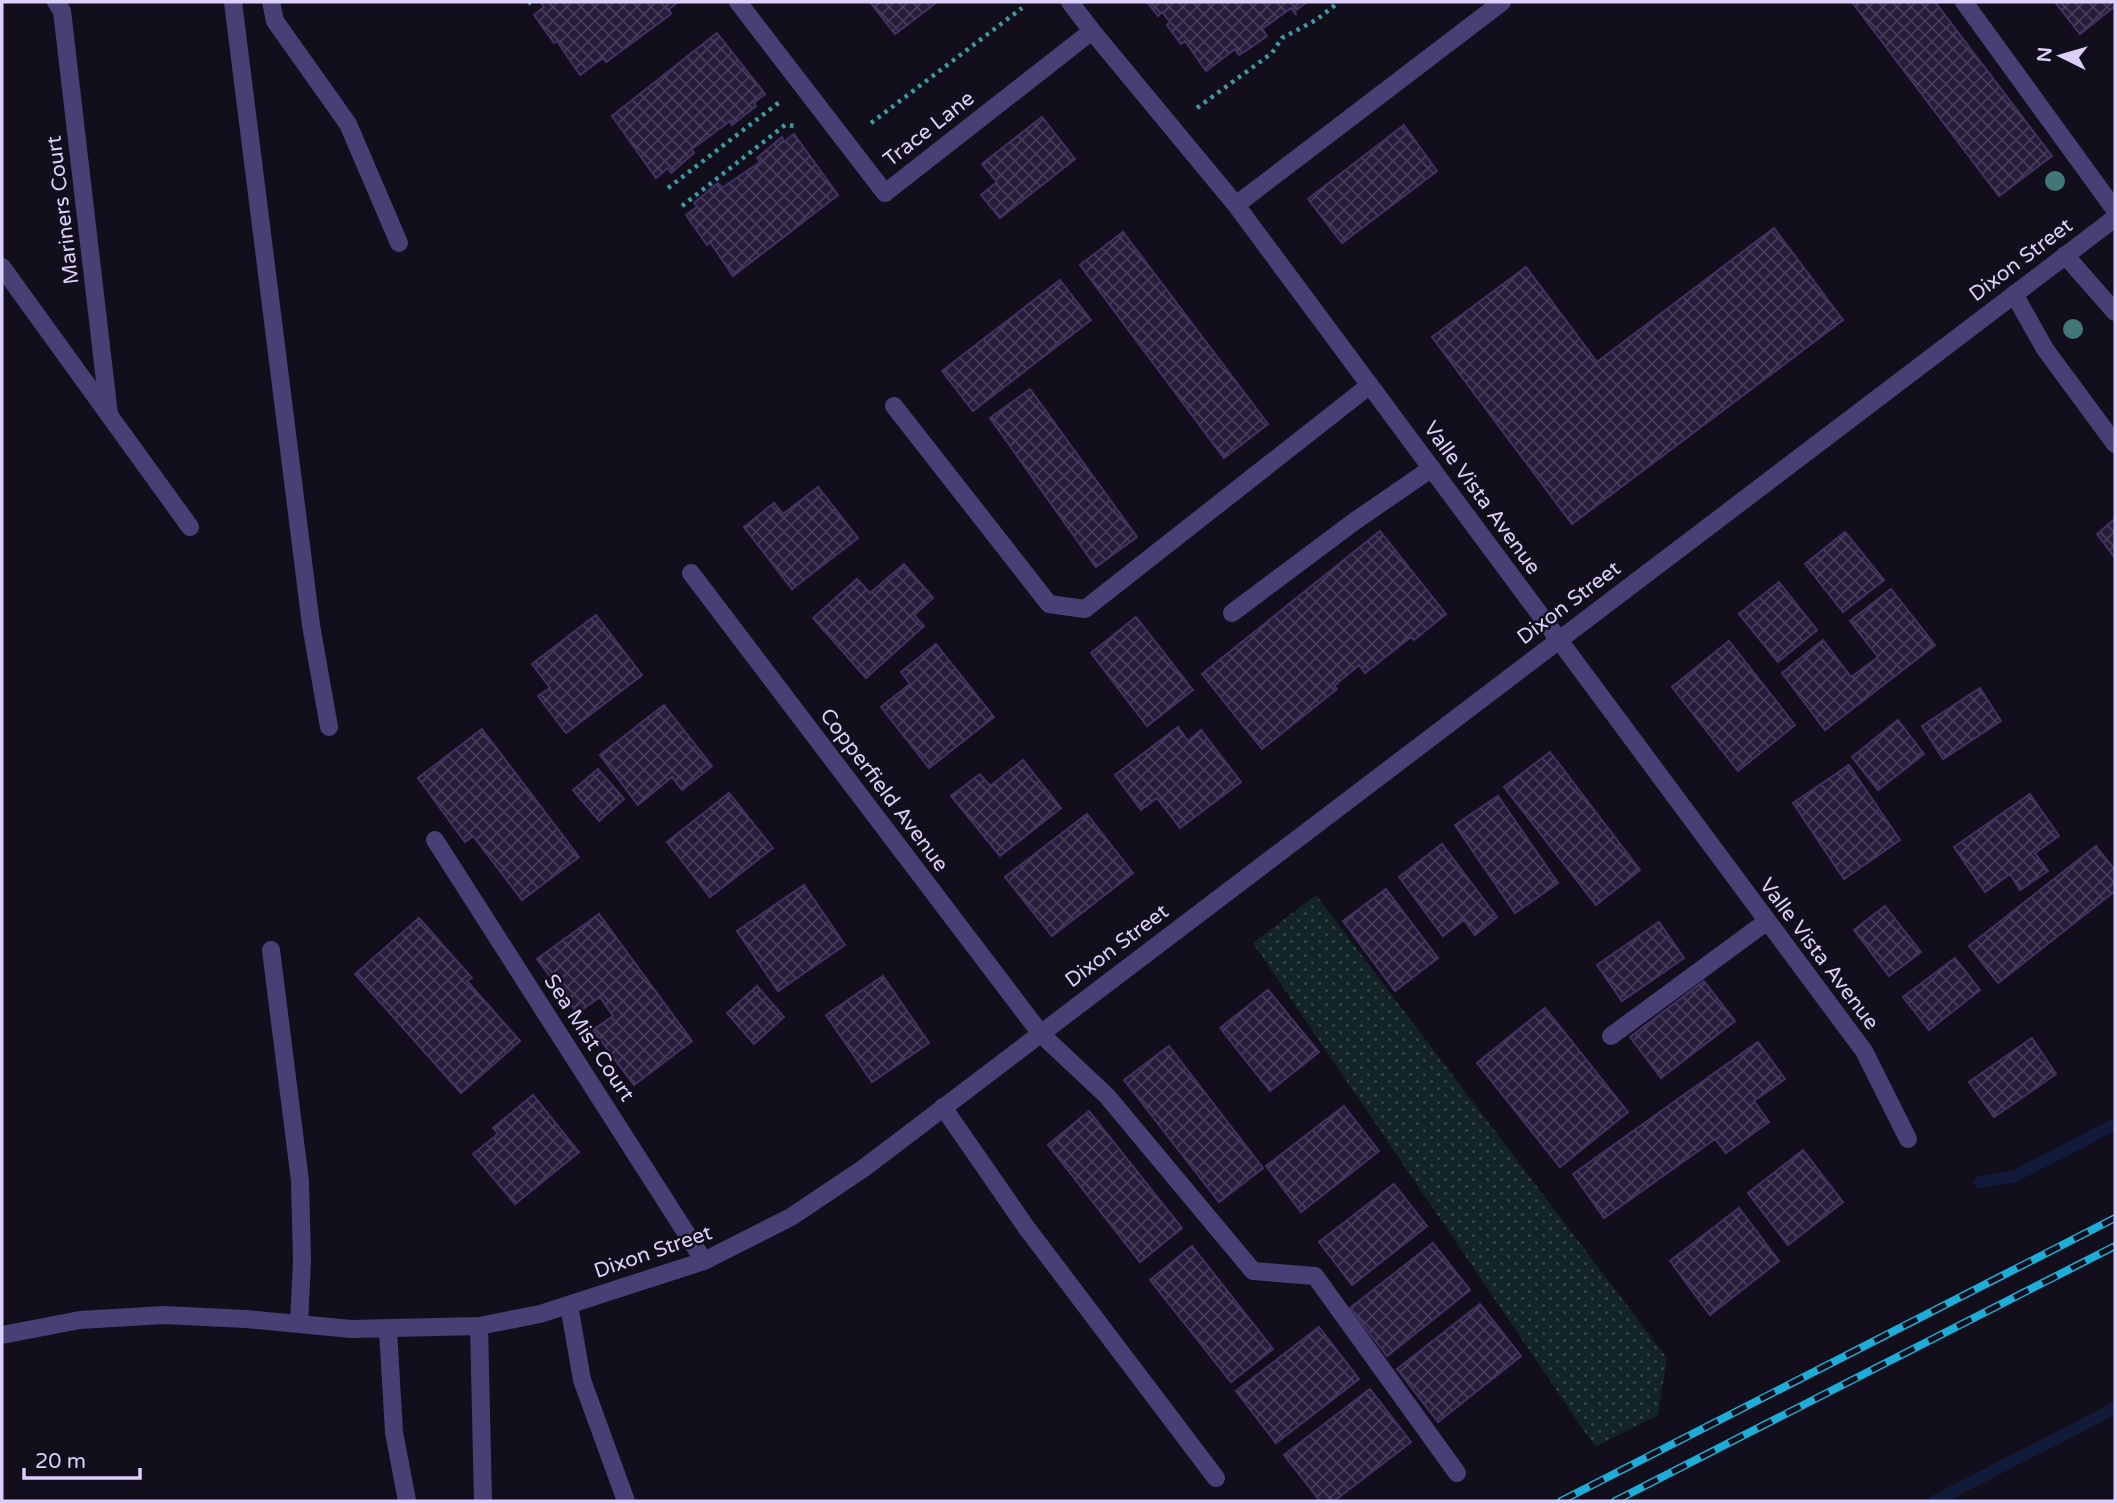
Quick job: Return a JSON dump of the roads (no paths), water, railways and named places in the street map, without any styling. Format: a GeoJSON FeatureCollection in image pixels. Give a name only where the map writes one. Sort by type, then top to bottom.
{"type":"FeatureCollection","features":[{"type":"Feature","properties":{"kind":"street","name":"Mariners Court"},"geometry":{"type":"LineString","coordinates":[[56,2],[62,11],[109,415]]}},
{"type":"Feature","properties":{"kind":"street"},"geometry":{"type":"LineString","coordinates":[[233,2],[311,625],[329,727]]}},
{"type":"Feature","properties":{"kind":"street"},"geometry":{"type":"LineString","coordinates":[[271,2],[275,21],[348,124],[399,243]]}},
{"type":"Feature","properties":{"kind":"street","name":"Trace Lane"},"geometry":{"type":"LineString","coordinates":[[738,2],[885,193],[1092,31]]}},
{"type":"Feature","properties":{"kind":"street","name":"Valle Vista Avenue"},"geometry":{"type":"LineString","coordinates":[[1070,2],[1236,205],[1864,1051],[1908,1139]]}},
{"type":"Feature","properties":{"kind":"street"},"geometry":{"type":"LineString","coordinates":[[1236,205],[1502,2]]}},
{"type":"Feature","properties":{"kind":"street"},"geometry":{"type":"LineString","coordinates":[[1964,2],[2115,210]]}},
{"type":"Feature","properties":{"kind":"street","name":"Dixon Street"},"geometry":{"type":"LineString","coordinates":[[2,1335],[80,1320],[122,1316],[206,1316],[388,1330],[479,1326],[540,1314],[569,1305],[704,1261],[751,1239],[817,1201],[1041,1034],[2115,218]]}},
{"type":"Feature","properties":{"kind":"street"},"geometry":{"type":"LineString","coordinates":[[2065,255],[2115,312]]}},
{"type":"Feature","properties":{"kind":"street","name":"Mariners Court"},"geometry":{"type":"LineString","coordinates":[[2,267],[190,527]]}},
{"type":"Feature","properties":{"kind":"street"},"geometry":{"type":"LineString","coordinates":[[2014,294],[2045,349],[2115,444]]}},
{"type":"Feature","properties":{"kind":"street"},"geometry":{"type":"LineString","coordinates":[[894,406],[1049,604],[1085,609],[1370,384]]}},
{"type":"Feature","properties":{"kind":"street"},"geometry":{"type":"LineString","coordinates":[[1232,613],[1355,521],[1432,468]]}},
{"type":"Feature","properties":{"kind":"street","name":"Copperfield Avenue"},"geometry":{"type":"LineString","coordinates":[[691,573],[1041,1034],[1107,1096],[1253,1271],[1315,1276],[1457,1473]]}},
{"type":"Feature","properties":{"kind":"street","name":"Sea Mist Court"},"geometry":{"type":"LineString","coordinates":[[435,840],[704,1261]]}},
{"type":"Feature","properties":{"kind":"street"},"geometry":{"type":"LineString","coordinates":[[1611,1036],[1766,922]]}},
{"type":"Feature","properties":{"kind":"street"},"geometry":{"type":"LineString","coordinates":[[271,950],[300,1181],[302,1261],[299,1324]]}},
{"type":"Feature","properties":{"kind":"street"},"geometry":{"type":"LineString","coordinates":[[943,1107],[1026,1227],[1216,1478]]}},
{"type":"Feature","properties":{"kind":"street"},"geometry":{"type":"LineString","coordinates":[[569,1305],[582,1380],[626,1501]]}},
{"type":"Feature","properties":{"kind":"street"},"geometry":{"type":"LineString","coordinates":[[479,1326],[483,1501]]}},
{"type":"Feature","properties":{"kind":"street"},"geometry":{"type":"LineString","coordinates":[[388,1330],[394,1432],[407,1501]]}},
{"type":"Feature","properties":{"kind":"waterway"},"geometry":{"type":"LineString","coordinates":[[1980,1182],[2015,1176],[2115,1124]]}},
{"type":"Feature","properties":{"kind":"waterway"},"geometry":{"type":"LineString","coordinates":[[1935,1501],[2115,1408]]}},
{"type":"Feature","properties":{"kind":"railway"},"geometry":{"type":"LineString","coordinates":[[1561,1501],[2115,1218]]}},
{"type":"Feature","properties":{"kind":"railway"},"geometry":{"type":"LineString","coordinates":[[1615,1501],[2115,1246]]}}]}
